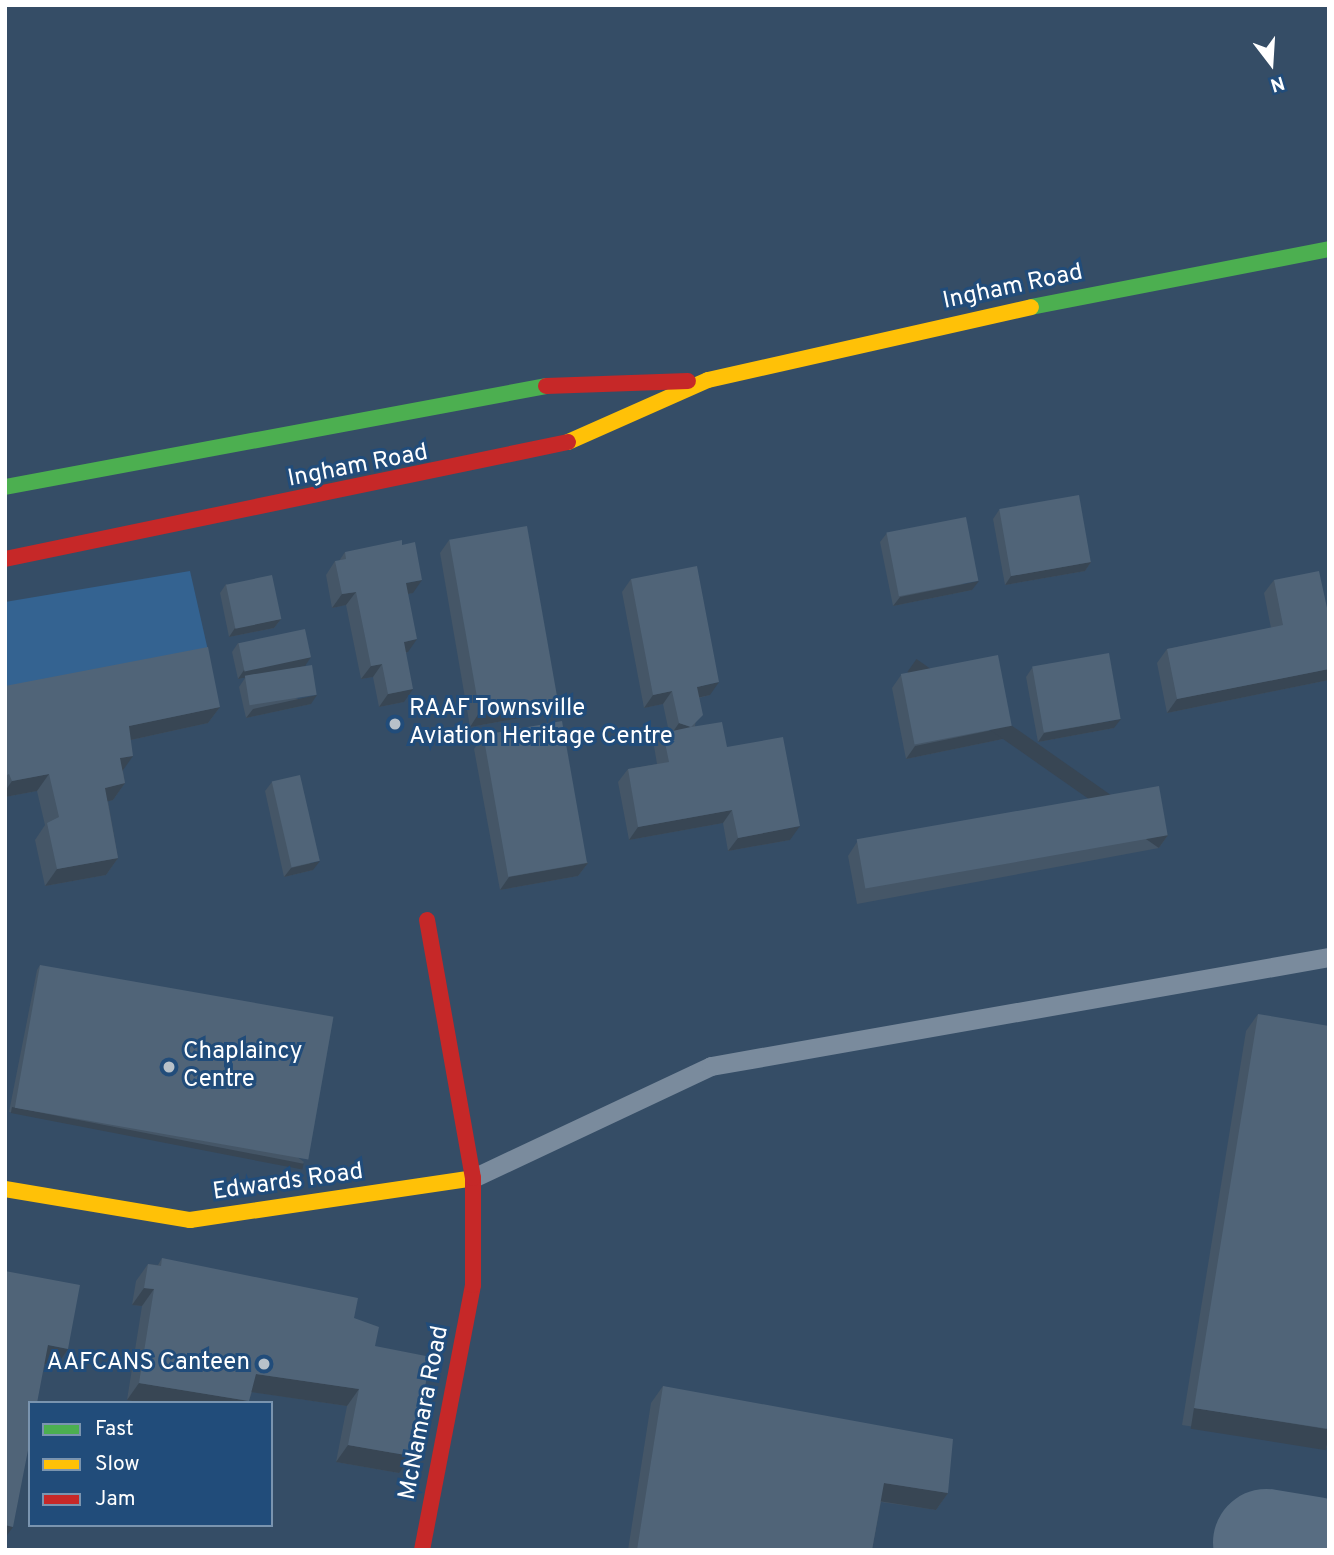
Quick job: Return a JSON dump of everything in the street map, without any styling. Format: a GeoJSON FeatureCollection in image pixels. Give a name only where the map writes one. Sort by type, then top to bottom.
{"type":"FeatureCollection","features":[{"type":"Feature","properties":{"kind":"main road","name":"Ingham Road"},"geometry":{"type":"LineString","coordinates":[[5,559],[553,449],[708,380],[1003,312],[1329,249]]}},
{"type":"Feature","properties":{"kind":"main road","name":"Ingham Road"},"geometry":{"type":"LineString","coordinates":[[5,487],[532,386],[708,380]]}},
{"type":"Feature","properties":{"kind":"main road"},"geometry":{"type":"LineString","coordinates":[[427,920],[473,1178]]}},
{"type":"Feature","properties":{"kind":"main road","name":"Edwards Road"},"geometry":{"type":"LineString","coordinates":[[5,1189],[190,1220],[473,1178]]}},
{"type":"Feature","properties":{"kind":"main road","name":"McNamara Road"},"geometry":{"type":"LineString","coordinates":[[422,1550],[473,1285],[473,1178]]}},
{"type":"Feature","properties":{"kind":"lane"},"geometry":{"type":"LineString","coordinates":[[473,1178],[711,1066],[1329,957]]}},
{"type":"Feature","properties":{"kind":"shaded area"},"geometry":{"type":"Polygon","coordinates":[[[190,571],[209,655],[5,694],[5,602],[190,571]]]}},
{"type":"Feature","properties":{"kind":"building"},"geometry":{"type":"Polygon","coordinates":[[[1079,495],[1091,562],[1011,576],[999,509],[1079,495]]]}},
{"type":"Feature","properties":{"kind":"building"},"geometry":{"type":"Polygon","coordinates":[[[966,517],[978,581],[899,596],[886,532],[966,517]]]}},
{"type":"Feature","properties":{"kind":"building"},"geometry":{"type":"Polygon","coordinates":[[[527,526],[558,700],[480,714],[449,540],[527,526]]]}},
{"type":"Feature","properties":{"kind":"building"},"geometry":{"type":"Polygon","coordinates":[[[402,540],[402,545],[415,542],[422,580],[406,583],[417,639],[404,642],[413,689],[388,694],[382,664],[371,666],[356,592],[342,594],[335,561],[346,559],[345,552],[402,540]]]}},
{"type":"Feature","properties":{"kind":"building"},"geometry":{"type":"Polygon","coordinates":[[[697,566],[719,682],[697,687],[703,715],[691,727],[679,723],[672,691],[653,695],[631,579],[697,566]]]}},
{"type":"Feature","properties":{"kind":"building"},"geometry":{"type":"Polygon","coordinates":[[[1319,571],[1329,617],[1329,669],[1177,699],[1167,649],[1283,625],[1274,580],[1319,571]]]}},
{"type":"Feature","properties":{"kind":"building"},"geometry":{"type":"Polygon","coordinates":[[[272,575],[281,619],[235,629],[226,585],[272,575]]]}},
{"type":"Feature","properties":{"kind":"building"},"geometry":{"type":"Polygon","coordinates":[[[305,629],[311,657],[245,672],[238,643],[305,629]]]}},
{"type":"Feature","properties":{"kind":"building"},"geometry":{"type":"Polygon","coordinates":[[[208,647],[220,707],[129,726],[133,756],[120,758],[125,783],[105,788],[118,858],[57,869],[47,823],[59,817],[49,774],[12,781],[9,774],[5,776],[5,686],[208,647]]]}},
{"type":"Feature","properties":{"kind":"building"},"geometry":{"type":"Polygon","coordinates":[[[1109,653],[1121,719],[1044,733],[1032,667],[1109,653]]]}},
{"type":"Feature","properties":{"kind":"building"},"geometry":{"type":"Polygon","coordinates":[[[998,655],[1012,726],[915,745],[901,674],[998,655]]]}},
{"type":"Feature","properties":{"kind":"building"},"geometry":{"type":"Polygon","coordinates":[[[312,665],[317,695],[250,705],[245,676],[312,665]]]}},
{"type":"Feature","properties":{"kind":"building"},"geometry":{"type":"Polygon","coordinates":[[[562,721],[587,863],[508,877],[483,735],[562,721]]]}},
{"type":"Feature","properties":{"kind":"building"},"geometry":{"type":"Polygon","coordinates":[[[722,722],[727,747],[783,737],[800,826],[738,838],[732,810],[638,827],[628,769],[669,762],[663,733],[722,722]]]}},
{"type":"Feature","properties":{"kind":"building"},"geometry":{"type":"Polygon","coordinates":[[[300,775],[320,861],[292,867],[272,782],[300,775]]]}},
{"type":"Feature","properties":{"kind":"building"},"geometry":{"type":"Polygon","coordinates":[[[1159,786],[1168,835],[865,889],[857,839],[1159,786]]]}},
{"type":"Feature","properties":{"kind":"building","name":"Chaplaincy Centre"},"geometry":{"type":"Polygon","coordinates":[[[40,965],[333,1017],[308,1160],[15,1108],[40,965]]]}},
{"type":"Feature","properties":{"kind":"building"},"geometry":{"type":"Polygon","coordinates":[[[1258,1014],[1329,1026],[1329,1429],[1194,1408],[1258,1014]]]}},
{"type":"Feature","properties":{"kind":"building"},"geometry":{"type":"Polygon","coordinates":[[[162,1258],[358,1298],[354,1318],[379,1327],[375,1346],[431,1357],[411,1456],[348,1445],[359,1389],[256,1374],[249,1401],[139,1383],[154,1289],[144,1288],[148,1264],[161,1266],[162,1258]]]}},
{"type":"Feature","properties":{"kind":"building"},"geometry":{"type":"Polygon","coordinates":[[[5,1271],[80,1285],[68,1349],[48,1345],[37,1401],[28,1401],[28,1450],[13,1527],[5,1525],[5,1271]]]}},
{"type":"Feature","properties":{"kind":"building"},"geometry":{"type":"Polygon","coordinates":[[[663,1386],[953,1439],[948,1493],[884,1483],[872,1550],[637,1550],[663,1386]]]}},
{"type":"Feature","properties":{"kind":"taxiway"},"geometry":{"type":"LineString","coordinates":[[1266,1542],[1314,1550]]}},
{"type":"Feature","properties":{"kind":"traffic: fast"},"geometry":{"type":"LineString","coordinates":[[1031,307],[1329,249]]}},
{"type":"Feature","properties":{"kind":"traffic: fast"},"geometry":{"type":"LineString","coordinates":[[5,487],[546,386]]}},
{"type":"Feature","properties":{"kind":"traffic: slow"},"geometry":{"type":"LineString","coordinates":[[568,442],[708,380],[1031,307]]}},
{"type":"Feature","properties":{"kind":"traffic: slow"},"geometry":{"type":"LineString","coordinates":[[5,1189],[190,1220],[473,1178]]}},
{"type":"Feature","properties":{"kind":"traffic: jam"},"geometry":{"type":"LineString","coordinates":[[546,386],[688,381]]}},
{"type":"Feature","properties":{"kind":"traffic: jam"},"geometry":{"type":"LineString","coordinates":[[5,559],[568,442]]}},
{"type":"Feature","properties":{"kind":"traffic: jam"},"geometry":{"type":"LineString","coordinates":[[422,1550],[473,1285],[473,1178],[427,920]]}},
{"type":"Feature","properties":{"kind":"place","name":"RAAF Townsville Aviation Heritage Centre"},"geometry":{"type":"Point","coordinates":[395,724]}},
{"type":"Feature","properties":{"kind":"place","name":"Chaplaincy Centre"},"geometry":{"type":"Point","coordinates":[169,1067]}},
{"type":"Feature","properties":{"kind":"place","name":"AAFCANS Canteen"},"geometry":{"type":"Point","coordinates":[264,1364]}}]}
